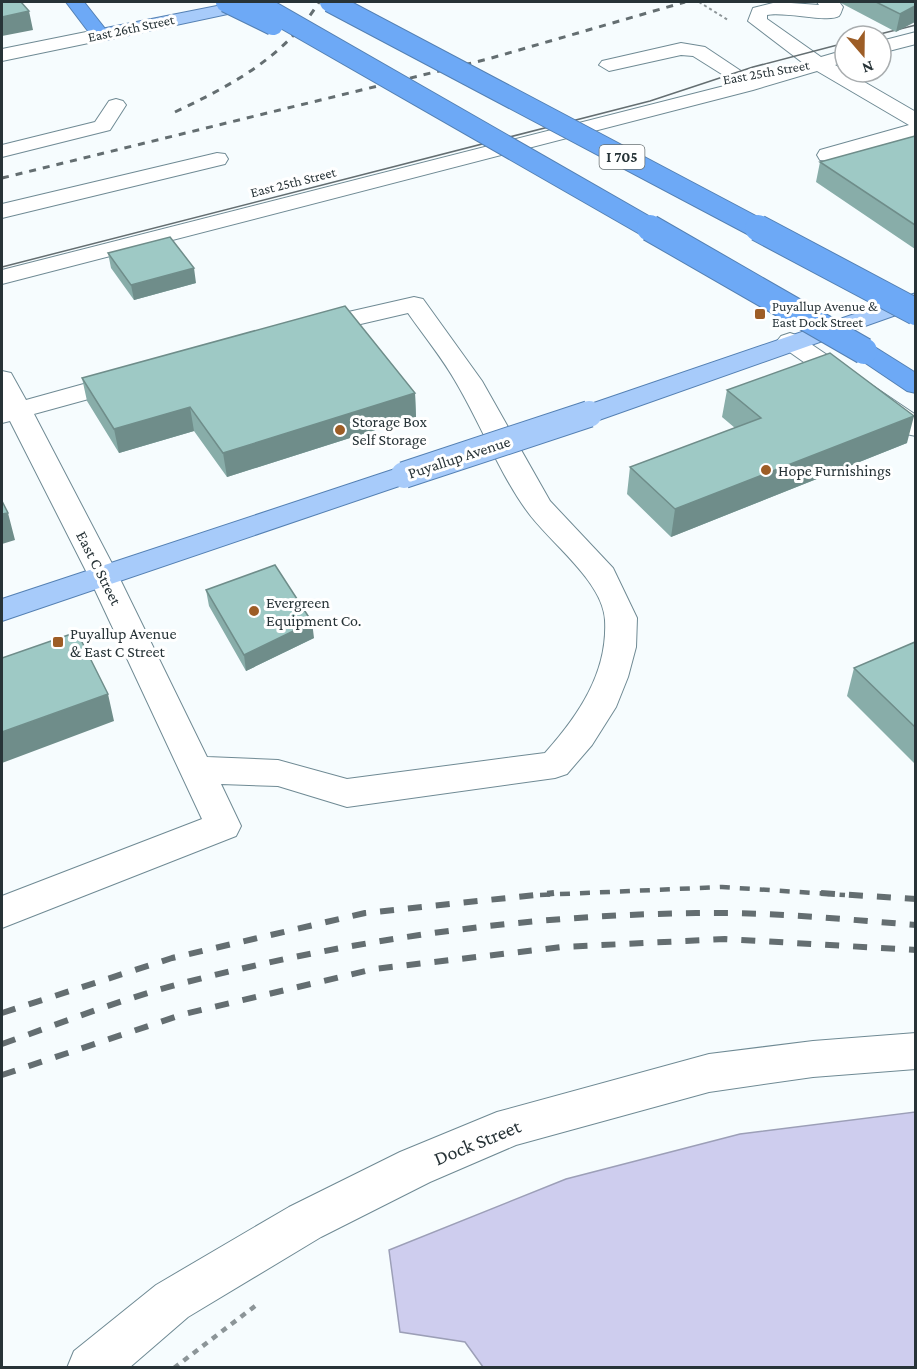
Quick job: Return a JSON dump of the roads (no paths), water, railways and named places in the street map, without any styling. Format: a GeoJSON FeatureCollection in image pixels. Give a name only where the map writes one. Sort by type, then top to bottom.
{"type":"FeatureCollection","features":[{"type":"Feature","properties":{"kind":"highway"},"geometry":{"type":"LineString","coordinates":[[75,2],[109,33]]}},
{"type":"Feature","properties":{"kind":"highway"},"geometry":{"type":"LineString","coordinates":[[226,2],[424,100]]}},
{"type":"Feature","properties":{"kind":"highway"},"geometry":{"type":"LineString","coordinates":[[255,2],[915,381]]}},
{"type":"Feature","properties":{"kind":"highway","name":"I 705"},"geometry":{"type":"LineString","coordinates":[[330,2],[915,312]]}},
{"type":"Feature","properties":{"kind":"highway"},"geometry":{"type":"LineString","coordinates":[[864,351],[915,385]]}},
{"type":"Feature","properties":{"kind":"main road","name":"East 26th Street"},"geometry":{"type":"LineString","coordinates":[[109,33],[261,2]]}},
{"type":"Feature","properties":{"kind":"main road","name":"Puyallup Avenue"},"geometry":{"type":"LineString","coordinates":[[2,609],[589,414],[790,341],[915,300]]}},
{"type":"Feature","properties":{"kind":"street"},"geometry":{"type":"LineString","coordinates":[[826,2],[834,7],[832,12],[823,14],[777,7],[759,12],[757,21],[817,63],[915,121]]}},
{"type":"Feature","properties":{"kind":"street","name":"East 26th Street"},"geometry":{"type":"LineString","coordinates":[[2,55],[109,33]]}},
{"type":"Feature","properties":{"kind":"street"},"geometry":{"type":"LineString","coordinates":[[893,44],[915,38]]}},
{"type":"Feature","properties":{"kind":"street"},"geometry":{"type":"LineString","coordinates":[[609,65],[681,50],[698,51],[737,77]]}},
{"type":"Feature","properties":{"kind":"street"},"geometry":{"type":"LineString","coordinates":[[817,63],[833,59]]}},
{"type":"Feature","properties":{"kind":"street","name":"East 25th Street"},"geometry":{"type":"LineString","coordinates":[[2,256],[584,108],[817,63]]}},
{"type":"Feature","properties":{"kind":"street","name":"East 25th Street"},"geometry":{"type":"LineString","coordinates":[[2,277],[746,86],[817,63]]}},
{"type":"Feature","properties":{"kind":"street"},"geometry":{"type":"LineString","coordinates":[[2,151],[103,126],[116,105]]}},
{"type":"Feature","properties":{"kind":"street"},"geometry":{"type":"LineString","coordinates":[[828,155],[915,130]]}},
{"type":"Feature","properties":{"kind":"street"},"geometry":{"type":"LineString","coordinates":[[2,211],[217,159]]}},
{"type":"Feature","properties":{"kind":"street"},"geometry":{"type":"LineString","coordinates":[[197,770],[278,773],[347,793],[555,765],[580,736],[599,707],[612,677],[620,647],[621,618],[602,575],[538,506],[469,381],[414,304],[282,335]]}},
{"type":"Feature","properties":{"kind":"street"},"geometry":{"type":"LineString","coordinates":[[790,341],[915,428]]}},
{"type":"Feature","properties":{"kind":"street"},"geometry":{"type":"LineString","coordinates":[[10,412],[152,373]]}},
{"type":"Feature","properties":{"kind":"street","name":"East C Street"},"geometry":{"type":"LineString","coordinates":[[2,379],[10,412],[104,576],[223,826],[2,912]]}},
{"type":"Feature","properties":{"kind":"street","name":"Dock Street"},"geometry":{"type":"LineString","coordinates":[[91,1368],[172,1301],[305,1222],[415,1167],[512,1126],[709,1073],[813,1059],[915,1051]]}},
{"type":"Feature","properties":{"kind":"water"},"geometry":{"type":"Polygon","coordinates":[[[915,1112],[915,1367],[483,1367],[465,1342],[400,1332],[389,1250],[566,1179],[740,1134],[915,1112]]]}},
{"type":"Feature","properties":{"kind":"tram line"},"geometry":{"type":"LineString","coordinates":[[893,31],[916,25]]}},
{"type":"Feature","properties":{"kind":"tram line"},"geometry":{"type":"LineString","coordinates":[[2,267],[650,101],[753,67],[833,46]]}},
{"type":"Feature","properties":{"kind":"railway"},"geometry":{"type":"LineString","coordinates":[[175,112],[256,68],[290,39],[319,2]]}},
{"type":"Feature","properties":{"kind":"railway"},"geometry":{"type":"LineString","coordinates":[[2,178],[488,59],[685,2]]}},
{"type":"Feature","properties":{"kind":"railway"},"geometry":{"type":"LineString","coordinates":[[540,895],[722,887],[845,895]]}},
{"type":"Feature","properties":{"kind":"railway"},"geometry":{"type":"LineString","coordinates":[[2,1013],[172,958],[365,913],[554,893]]}},
{"type":"Feature","properties":{"kind":"railway"},"geometry":{"type":"LineString","coordinates":[[821,893],[916,899]]}},
{"type":"Feature","properties":{"kind":"railway"},"geometry":{"type":"LineString","coordinates":[[2,1044],[112,1004],[179,984],[315,953],[452,930],[590,917],[729,913],[916,925]]}},
{"type":"Feature","properties":{"kind":"railway"},"geometry":{"type":"LineString","coordinates":[[2,1075],[184,1014],[374,969],[562,947],[725,939],[916,950]]}},
{"type":"Feature","properties":{"kind":"place","name":"Puyallup Avenue & East Dock Street"},"geometry":{"type":"Point","coordinates":[760,314]}},
{"type":"Feature","properties":{"kind":"place","name":"Storage Box Self Storage"},"geometry":{"type":"Point","coordinates":[340,430]}},
{"type":"Feature","properties":{"kind":"place","name":"Hope Furnishings"},"geometry":{"type":"Point","coordinates":[766,470]}},
{"type":"Feature","properties":{"kind":"place","name":"Evergreen Equipment Co."},"geometry":{"type":"Point","coordinates":[254,611]}},
{"type":"Feature","properties":{"kind":"place","name":"Puyallup Avenue & East C Street"},"geometry":{"type":"Point","coordinates":[58,642]}}]}
